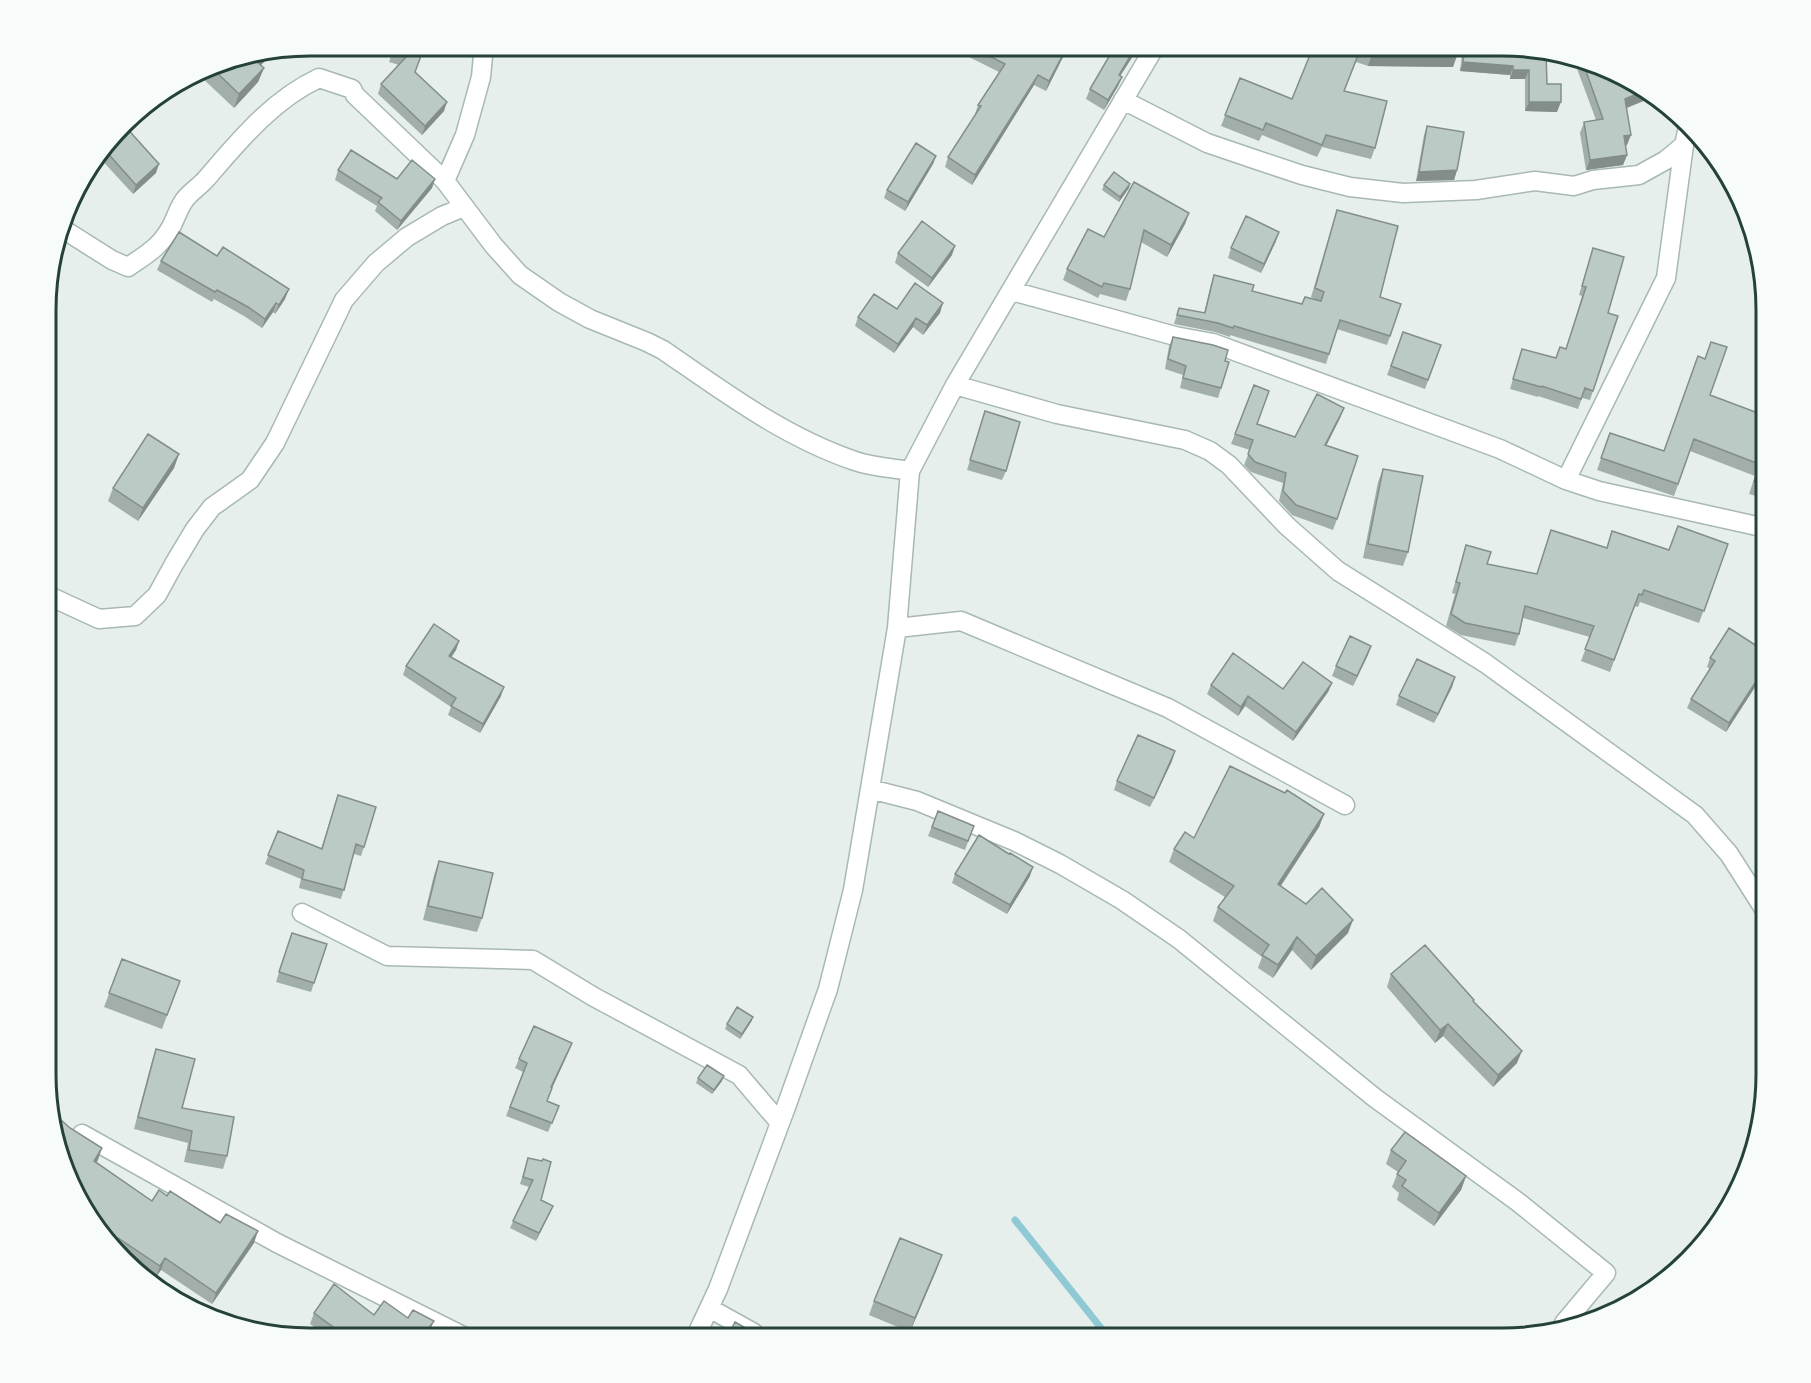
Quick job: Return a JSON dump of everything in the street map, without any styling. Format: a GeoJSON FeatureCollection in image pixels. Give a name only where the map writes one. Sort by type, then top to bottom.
{"type":"FeatureCollection","features":[{"type":"Feature","properties":{"kind":"street"},"geometry":{"type":"LineString","coordinates":[[445,182],[465,135],[481,77],[483,56]]}},
{"type":"Feature","properties":{"kind":"street"},"geometry":{"type":"LineString","coordinates":[[700,1328],[718,1289],[828,988],[853,890],[897,628],[910,471],[955,385],[1149,56]]}},
{"type":"Feature","properties":{"kind":"street"},"geometry":{"type":"LineString","coordinates":[[68,232],[112,260],[128,267],[159,246],[184,200],[260,120],[304,85],[319,78],[352,89],[355,95],[445,182],[494,246],[520,275],[559,302],[590,319],[663,350],[770,422],[808,442],[857,462],[910,471]]}},
{"type":"Feature","properties":{"kind":"street"},"geometry":{"type":"LineString","coordinates":[[1123,100],[1207,143],[1247,157],[1302,175],[1350,187],[1403,193],[1476,190],[1535,182],[1574,186],[1593,180],[1639,175],[1665,160],[1684,145]]}},
{"type":"Feature","properties":{"kind":"street"},"geometry":{"type":"LineString","coordinates":[[1566,480],[1666,278],[1686,136]]}},
{"type":"Feature","properties":{"kind":"street"},"geometry":{"type":"LineString","coordinates":[[56,599],[99,619],[135,616],[157,596],[195,529],[212,507],[250,480],[275,443],[344,300],[376,263],[407,237],[442,216],[464,207]]}},
{"type":"Feature","properties":{"kind":"street"},"geometry":{"type":"LineString","coordinates":[[1012,291],[1175,336],[1214,343],[1500,449],[1566,480],[1599,491],[1756,526]]}},
{"type":"Feature","properties":{"kind":"street"},"geometry":{"type":"LineString","coordinates":[[955,385],[1057,414],[1185,440],[1210,451],[1229,465],[1287,526],[1338,571],[1485,663],[1695,815],[1729,854],[1756,896]]}},
{"type":"Feature","properties":{"kind":"street"},"geometry":{"type":"LineString","coordinates":[[897,628],[961,621],[1168,708],[1345,805]]}},
{"type":"Feature","properties":{"kind":"street"},"geometry":{"type":"LineString","coordinates":[[870,789],[917,801],[1014,841],[1060,864],[1122,900],[1179,939],[1375,1098],[1518,1202],[1606,1273],[1567,1319]]}},
{"type":"Feature","properties":{"kind":"street"},"geometry":{"type":"LineString","coordinates":[[302,913],[387,956],[533,960],[594,997],[739,1075],[780,1123]]}},
{"type":"Feature","properties":{"kind":"street"},"geometry":{"type":"LineString","coordinates":[[82,1134],[277,1243],[447,1328]]}},
{"type":"Feature","properties":{"kind":"street"},"geometry":{"type":"LineString","coordinates":[[709,1308],[744,1328]]}},
{"type":"Feature","properties":{"kind":"building"},"geometry":{"type":"Polygon","coordinates":[[[403,56],[421,56],[415,72],[447,102],[425,126],[381,84],[406,57],[403,56]]]}},
{"type":"Feature","properties":{"kind":"building"},"geometry":{"type":"Polygon","coordinates":[[[989,56],[1062,56],[1049,81],[1038,75],[975,175],[948,157],[1005,64],[989,56]]]}},
{"type":"Feature","properties":{"kind":"building"},"geometry":{"type":"Polygon","coordinates":[[[1109,56],[1130,56],[1119,75],[1122,77],[1108,100],[1090,89],[1109,56]]]}},
{"type":"Feature","properties":{"kind":"building"},"geometry":{"type":"Polygon","coordinates":[[[1310,56],[1358,56],[1344,91],[1387,101],[1375,148],[1326,135],[1322,145],[1266,123],[1263,130],[1225,115],[1240,78],[1292,99],[1310,56]]]}},
{"type":"Feature","properties":{"kind":"building"},"geometry":{"type":"Polygon","coordinates":[[[1464,56],[1518,56],[1546,59],[1547,84],[1561,84],[1561,102],[1529,102],[1529,70],[1513,70],[1513,66],[1463,62],[1464,56]]]}},
{"type":"Feature","properties":{"kind":"building"},"geometry":{"type":"Polygon","coordinates":[[[256,61],[264,68],[239,94],[217,73],[256,61]]]}},
{"type":"Feature","properties":{"kind":"building"},"geometry":{"type":"Polygon","coordinates":[[[1586,70],[1636,94],[1625,99],[1631,135],[1624,136],[1627,155],[1590,160],[1584,122],[1603,119],[1586,70]]]}},
{"type":"Feature","properties":{"kind":"building"},"geometry":{"type":"Polygon","coordinates":[[[1427,126],[1464,132],[1457,170],[1419,172],[1427,126]]]}},
{"type":"Feature","properties":{"kind":"building"},"geometry":{"type":"Polygon","coordinates":[[[129,131],[159,164],[136,185],[109,154],[129,131]]]}},
{"type":"Feature","properties":{"kind":"building"},"geometry":{"type":"Polygon","coordinates":[[[916,143],[936,156],[908,202],[887,190],[916,143]]]}},
{"type":"Feature","properties":{"kind":"building"},"geometry":{"type":"Polygon","coordinates":[[[351,150],[397,179],[412,160],[435,179],[401,221],[378,202],[382,198],[338,170],[351,150]]]}},
{"type":"Feature","properties":{"kind":"building"},"geometry":{"type":"Polygon","coordinates":[[[1114,172],[1130,184],[1120,197],[1104,185],[1114,172]]]}},
{"type":"Feature","properties":{"kind":"building"},"geometry":{"type":"Polygon","coordinates":[[[1134,182],[1189,213],[1171,245],[1144,230],[1130,289],[1104,283],[1102,287],[1067,269],[1088,229],[1104,237],[1134,182]]]}},
{"type":"Feature","properties":{"kind":"building"},"geometry":{"type":"Polygon","coordinates":[[[1337,210],[1398,226],[1380,297],[1401,304],[1390,336],[1340,320],[1329,354],[1234,326],[1233,328],[1177,315],[1179,308],[1205,313],[1214,275],[1254,285],[1252,291],[1302,304],[1305,297],[1321,301],[1324,292],[1315,288],[1337,210]]]}},
{"type":"Feature","properties":{"kind":"building"},"geometry":{"type":"Polygon","coordinates":[[[1246,216],[1279,232],[1264,264],[1231,248],[1246,216]]]}},
{"type":"Feature","properties":{"kind":"building"},"geometry":{"type":"Polygon","coordinates":[[[922,221],[955,246],[932,278],[898,253],[922,221]]]}},
{"type":"Feature","properties":{"kind":"building"},"geometry":{"type":"Polygon","coordinates":[[[179,232],[217,256],[223,247],[289,289],[279,305],[276,303],[265,319],[248,307],[217,290],[215,292],[161,261],[179,232]]]}},
{"type":"Feature","properties":{"kind":"building"},"geometry":{"type":"Polygon","coordinates":[[[1593,248],[1624,257],[1608,313],[1618,316],[1593,391],[1585,388],[1581,399],[1513,379],[1522,349],[1556,358],[1560,347],[1566,349],[1586,287],[1582,286],[1593,248]]]}},
{"type":"Feature","properties":{"kind":"building"},"geometry":{"type":"Polygon","coordinates":[[[915,283],[943,303],[927,325],[916,318],[898,344],[858,317],[874,294],[897,309],[915,283]]]}},
{"type":"Feature","properties":{"kind":"building"},"geometry":{"type":"Polygon","coordinates":[[[1403,332],[1441,345],[1428,380],[1391,366],[1403,332]]]}},
{"type":"Feature","properties":{"kind":"building"},"geometry":{"type":"Polygon","coordinates":[[[1173,337],[1228,350],[1225,361],[1229,362],[1221,388],[1183,378],[1186,366],[1168,359],[1173,337]]]}},
{"type":"Feature","properties":{"kind":"building"},"geometry":{"type":"Polygon","coordinates":[[[1711,342],[1727,347],[1710,395],[1756,412],[1756,463],[1694,439],[1678,484],[1601,458],[1610,433],[1664,451],[1698,356],[1705,359],[1711,342]]]}},
{"type":"Feature","properties":{"kind":"building"},"geometry":{"type":"Polygon","coordinates":[[[1254,385],[1269,391],[1257,424],[1295,437],[1317,394],[1344,408],[1325,445],[1358,456],[1337,519],[1296,505],[1283,491],[1286,473],[1255,462],[1248,454],[1253,440],[1235,434],[1254,385]]]}},
{"type":"Feature","properties":{"kind":"building"},"geometry":{"type":"Polygon","coordinates":[[[985,411],[1020,422],[1006,471],[970,460],[985,411]]]}},
{"type":"Feature","properties":{"kind":"building"},"geometry":{"type":"Polygon","coordinates":[[[148,434],[179,454],[143,508],[113,488],[148,434]]]}},
{"type":"Feature","properties":{"kind":"building"},"geometry":{"type":"Polygon","coordinates":[[[1383,469],[1423,476],[1408,552],[1368,544],[1383,469]]]}},
{"type":"Feature","properties":{"kind":"building"},"geometry":{"type":"Polygon","coordinates":[[[1678,526],[1728,544],[1704,611],[1644,590],[1642,595],[1639,594],[1614,660],[1585,649],[1594,626],[1525,606],[1519,634],[1465,623],[1451,614],[1460,583],[1456,582],[1466,545],[1491,552],[1487,564],[1537,574],[1551,530],[1607,548],[1612,531],[1669,550],[1678,526]]]}},
{"type":"Feature","properties":{"kind":"building"},"geometry":{"type":"Polygon","coordinates":[[[434,624],[459,641],[449,656],[504,687],[483,724],[451,706],[456,698],[406,666],[434,624]]]}},
{"type":"Feature","properties":{"kind":"building"},"geometry":{"type":"Polygon","coordinates":[[[1729,628],[1756,646],[1756,681],[1729,723],[1691,699],[1715,661],[1710,658],[1729,628]]]}},
{"type":"Feature","properties":{"kind":"building"},"geometry":{"type":"Polygon","coordinates":[[[1350,636],[1371,646],[1357,676],[1336,666],[1350,636]]]}},
{"type":"Feature","properties":{"kind":"building"},"geometry":{"type":"Polygon","coordinates":[[[1233,653],[1283,689],[1303,662],[1332,683],[1296,732],[1248,696],[1241,707],[1211,685],[1233,653]]]}},
{"type":"Feature","properties":{"kind":"building"},"geometry":{"type":"Polygon","coordinates":[[[1417,659],[1455,677],[1438,714],[1399,696],[1417,659]]]}},
{"type":"Feature","properties":{"kind":"building"},"geometry":{"type":"Polygon","coordinates":[[[1138,735],[1175,751],[1154,798],[1117,781],[1138,735]]]}},
{"type":"Feature","properties":{"kind":"building"},"geometry":{"type":"Polygon","coordinates":[[[1230,766],[1285,793],[1287,790],[1324,814],[1278,884],[1306,904],[1322,888],[1353,920],[1316,956],[1297,937],[1278,965],[1262,955],[1269,945],[1218,907],[1234,886],[1174,849],[1185,832],[1194,838],[1230,766]]]}},
{"type":"Feature","properties":{"kind":"building"},"geometry":{"type":"Polygon","coordinates":[[[338,795],[376,807],[364,847],[356,844],[344,890],[302,879],[304,870],[268,855],[278,831],[322,849],[338,795]]]}},
{"type":"Feature","properties":{"kind":"building"},"geometry":{"type":"Polygon","coordinates":[[[938,811],[974,826],[968,841],[932,827],[938,811]]]}},
{"type":"Feature","properties":{"kind":"building"},"geometry":{"type":"Polygon","coordinates":[[[979,835],[1033,867],[1010,905],[955,874],[979,835]]]}},
{"type":"Feature","properties":{"kind":"building"},"geometry":{"type":"Polygon","coordinates":[[[439,861],[493,873],[482,918],[428,906],[439,861]]]}},
{"type":"Feature","properties":{"kind":"building"},"geometry":{"type":"Polygon","coordinates":[[[292,933],[327,944],[314,983],[279,972],[292,933]]]}},
{"type":"Feature","properties":{"kind":"building"},"geometry":{"type":"Polygon","coordinates":[[[1425,945],[1473,1001],[1522,1051],[1498,1075],[1448,1024],[1440,1030],[1391,974],[1425,945]]]}},
{"type":"Feature","properties":{"kind":"building"},"geometry":{"type":"Polygon","coordinates":[[[122,959],[180,981],[167,1015],[109,993],[122,959]]]}},
{"type":"Feature","properties":{"kind":"building"},"geometry":{"type":"Polygon","coordinates":[[[737,1007],[753,1017],[742,1034],[727,1024],[737,1007]]]}},
{"type":"Feature","properties":{"kind":"building"},"geometry":{"type":"Polygon","coordinates":[[[534,1026],[572,1043],[551,1087],[547,1101],[559,1106],[552,1123],[510,1107],[527,1063],[519,1059],[534,1026]]]}},
{"type":"Feature","properties":{"kind":"building"},"geometry":{"type":"Polygon","coordinates":[[[156,1049],[195,1059],[182,1108],[234,1117],[227,1156],[189,1150],[192,1131],[138,1117],[156,1049]]]}},
{"type":"Feature","properties":{"kind":"building"},"geometry":{"type":"Polygon","coordinates":[[[707,1065],[724,1076],[714,1090],[698,1078],[707,1065]]]}},
{"type":"Feature","properties":{"kind":"building"},"geometry":{"type":"Polygon","coordinates":[[[59,1119],[102,1148],[94,1161],[152,1201],[159,1190],[167,1196],[170,1191],[220,1223],[226,1214],[258,1231],[216,1293],[165,1258],[160,1266],[118,1238],[98,1214],[82,1186],[69,1155],[59,1119]]]}},
{"type":"Feature","properties":{"kind":"building"},"geometry":{"type":"Polygon","coordinates":[[[1405,1132],[1466,1176],[1439,1213],[1402,1186],[1406,1180],[1397,1174],[1406,1161],[1391,1150],[1405,1132]]]}},
{"type":"Feature","properties":{"kind":"building"},"geometry":{"type":"Polygon","coordinates":[[[528,1158],[551,1162],[541,1200],[553,1206],[539,1233],[513,1221],[533,1180],[523,1177],[528,1158]]]}},
{"type":"Feature","properties":{"kind":"building"},"geometry":{"type":"Polygon","coordinates":[[[900,1238],[942,1255],[915,1318],[874,1301],[900,1238]]]}},
{"type":"Feature","properties":{"kind":"building"},"geometry":{"type":"Polygon","coordinates":[[[334,1284],[374,1315],[384,1301],[408,1318],[413,1310],[434,1321],[429,1328],[335,1328],[314,1313],[334,1284]]]}},
{"type":"Feature","properties":{"kind":"building"},"geometry":{"type":"Polygon","coordinates":[[[735,1322],[745,1328],[732,1328],[735,1322]]]}},
{"type":"Feature","properties":{"kind":"waterway"},"geometry":{"type":"LineString","coordinates":[[1015,1220],[1101,1328]]}}]}
